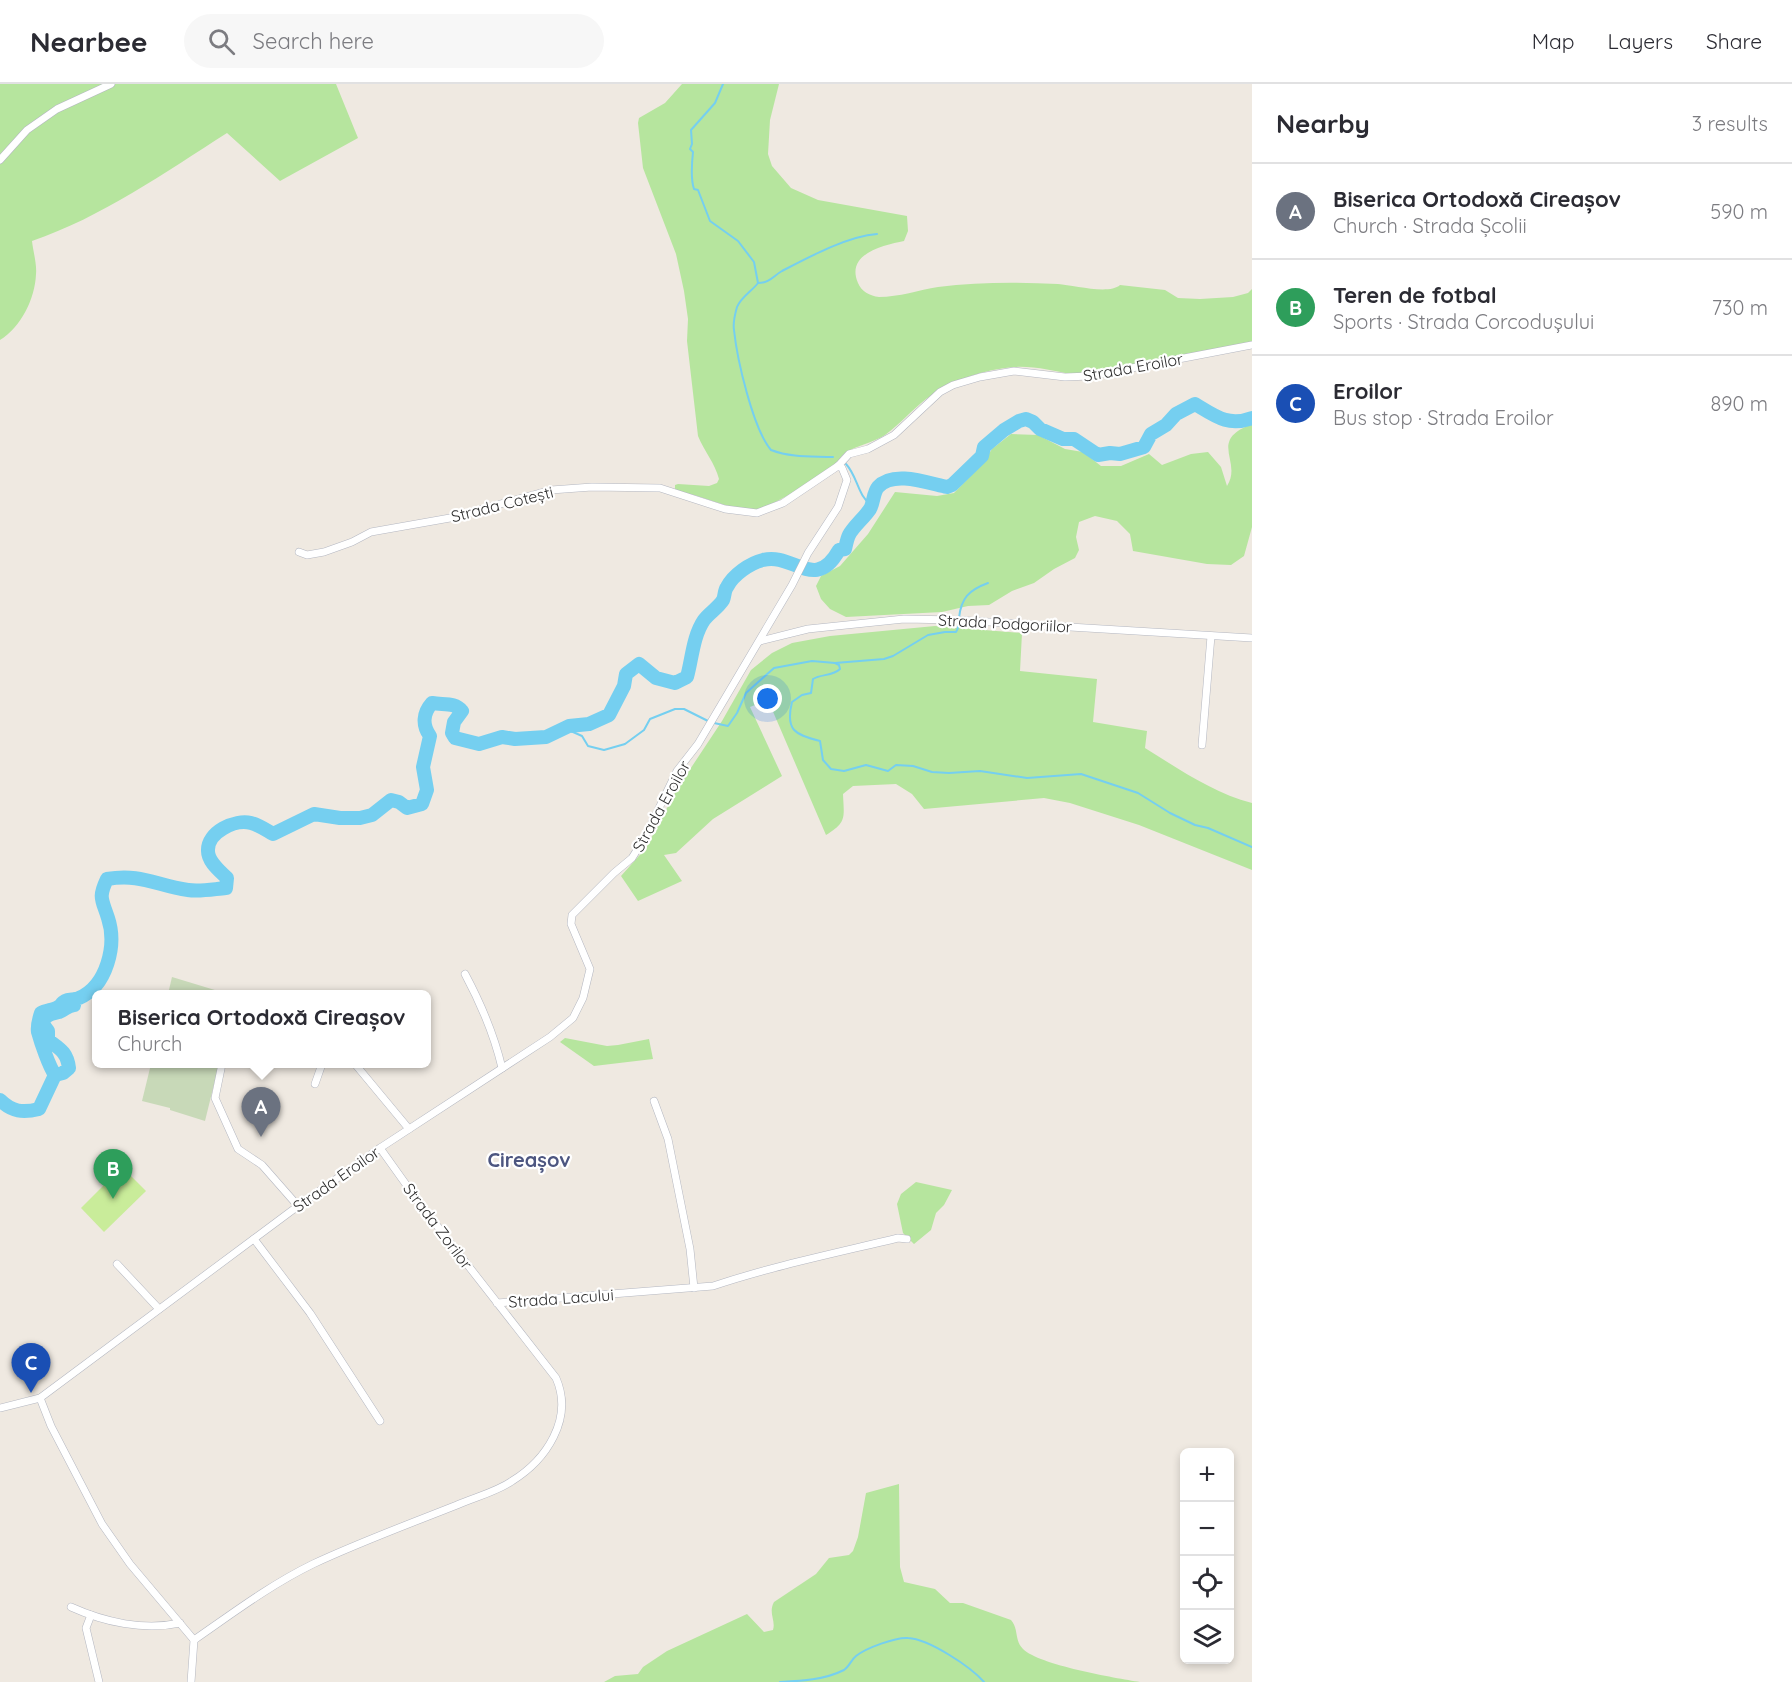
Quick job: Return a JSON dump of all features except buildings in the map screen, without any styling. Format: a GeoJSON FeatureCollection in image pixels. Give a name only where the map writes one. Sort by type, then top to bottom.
{"type":"FeatureCollection","features":[{"type":"Feature","properties":{"kind":"street"},"geometry":{"type":"LineString","coordinates":[[0,160],[27,130],[57,109],[111,84]]}},
{"type":"Feature","properties":{"kind":"street","name":"Strada Eroilor"},"geometry":{"type":"LineString","coordinates":[[0,1408],[40,1398],[298,1206],[380,1148],[550,1037],[573,1018],[583,998],[590,969],[571,924],[572,915],[632,858],[644,839],[677,771],[714,717],[760,641],[802,564],[838,507],[847,480],[842,468],[838,466],[849,454],[868,449],[894,435],[940,392],[962,382],[1014,371],[1065,377],[1090,376],[1252,345]]}},
{"type":"Feature","properties":{"kind":"street","name":"Strada Cotești"},"geometry":{"type":"LineString","coordinates":[[299,552],[307,555],[324,552],[371,532],[450,518],[551,490],[592,487],[660,488],[725,509],[757,513],[783,503],[838,466]]}},
{"type":"Feature","properties":{"kind":"street","name":"Strada Podgoriilor"},"geometry":{"type":"LineString","coordinates":[[760,641],[808,629],[904,619],[956,620],[1252,638]]}},
{"type":"Feature","properties":{"kind":"street"},"geometry":{"type":"LineString","coordinates":[[1202,745],[1211,636]]}},
{"type":"Feature","properties":{"kind":"street"},"geometry":{"type":"LineString","coordinates":[[465,974],[482,1008],[502,1068]]}},
{"type":"Feature","properties":{"kind":"street"},"geometry":{"type":"LineString","coordinates":[[221,1068],[215,1098],[238,1149],[262,1165],[298,1206]]}},
{"type":"Feature","properties":{"kind":"street"},"geometry":{"type":"LineString","coordinates":[[315,1084],[321,1068]]}},
{"type":"Feature","properties":{"kind":"street"},"geometry":{"type":"LineString","coordinates":[[358,1068],[409,1129]]}},
{"type":"Feature","properties":{"kind":"street"},"geometry":{"type":"LineString","coordinates":[[654,1101],[668,1139],[690,1249],[694,1288]]}},
{"type":"Feature","properties":{"kind":"street","name":"Strada Zorilor"},"geometry":{"type":"LineString","coordinates":[[380,1148],[497,1303]]}},
{"type":"Feature","properties":{"kind":"street","name":"Strada Lacului"},"geometry":{"type":"LineString","coordinates":[[497,1303],[713,1286],[747,1275],[898,1238],[907,1239]]}},
{"type":"Feature","properties":{"kind":"street"},"geometry":{"type":"LineString","coordinates":[[254,1239],[310,1312],[380,1422]]}},
{"type":"Feature","properties":{"kind":"street"},"geometry":{"type":"LineString","coordinates":[[117,1264],[159,1309]]}},
{"type":"Feature","properties":{"kind":"street","name":"Strada Lacului"},"geometry":{"type":"LineString","coordinates":[[194,1640],[276,1582],[315,1563],[510,1482],[540,1458],[551,1445],[557,1429],[562,1404],[561,1389],[556,1378],[497,1303]]}},
{"type":"Feature","properties":{"kind":"street"},"geometry":{"type":"LineString","coordinates":[[40,1398],[51,1426],[102,1524],[130,1564],[194,1640],[191,1682]]}},
{"type":"Feature","properties":{"kind":"street"},"geometry":{"type":"LineString","coordinates":[[71,1607],[113,1622],[165,1626],[180,1623]]}},
{"type":"Feature","properties":{"kind":"street"},"geometry":{"type":"LineString","coordinates":[[91,1615],[86,1628],[99,1682]]}},
{"type":"Feature","properties":{"kind":"green space"},"geometry":{"type":"Polygon","coordinates":[[[0,84],[336,84],[358,138],[280,181],[227,133],[108,207],[32,241],[36,270],[33,293],[26,312],[14,328],[0,340],[0,84]]]}},
{"type":"Feature","properties":{"kind":"green space"},"geometry":{"type":"Polygon","coordinates":[[[682,84],[779,84],[770,120],[768,154],[772,166],[791,188],[818,200],[907,216],[908,231],[904,241],[869,252],[857,264],[855,273],[858,283],[869,294],[886,297],[968,284],[1028,283],[1100,289],[1115,288],[1120,285],[1165,290],[1178,298],[1200,299],[1233,297],[1248,293],[1252,289],[1252,342],[1074,375],[1022,367],[980,373],[957,381],[936,393],[921,403],[885,435],[849,451],[821,475],[764,507],[737,508],[678,491],[675,485],[678,484],[709,486],[717,483],[719,479],[698,436],[687,341],[688,319],[684,291],[676,254],[643,168],[638,123],[639,118],[665,103],[682,84]]]}},
{"type":"Feature","properties":{"kind":"green space"},"geometry":{"type":"Polygon","coordinates":[[[1252,424],[1252,527],[1244,556],[1231,565],[1207,564],[1133,551],[1130,534],[1117,521],[1095,516],[1079,522],[1076,537],[1079,550],[1075,558],[1034,583],[1012,591],[989,605],[968,606],[942,612],[846,617],[830,609],[821,599],[816,586],[821,576],[840,566],[868,534],[895,492],[937,496],[954,493],[982,464],[992,449],[1011,434],[1038,435],[1065,449],[1083,452],[1101,466],[1121,466],[1149,454],[1162,465],[1191,454],[1208,452],[1221,467],[1227,486],[1231,477],[1229,444],[1231,437],[1252,424]]]}},
{"type":"Feature","properties":{"kind":"green space"},"geometry":{"type":"Polygon","coordinates":[[[935,626],[1022,633],[1020,671],[1097,679],[1093,722],[1147,731],[1145,748],[1210,787],[1252,803],[1252,870],[1139,825],[1070,803],[1044,798],[924,809],[912,794],[896,784],[853,786],[843,794],[844,814],[841,823],[826,835],[768,700],[750,707],[782,776],[713,819],[676,853],[664,855],[682,881],[638,901],[621,876],[646,848],[677,789],[722,721],[751,670],[772,653],[792,643],[830,636],[935,626]]]}},
{"type":"Feature","properties":{"kind":"green space"},"geometry":{"type":"Polygon","coordinates":[[[172,977],[215,990],[169,990],[172,977]]]}},
{"type":"Feature","properties":{"kind":"green space"},"geometry":{"type":"Polygon","coordinates":[[[565,1038],[607,1046],[649,1039],[653,1059],[594,1066],[560,1042],[565,1038]]]}},
{"type":"Feature","properties":{"kind":"green space"},"geometry":{"type":"Polygon","coordinates":[[[150,1068],[218,1068],[205,1121],[170,1110],[170,1108],[142,1101],[150,1068]]]}},
{"type":"Feature","properties":{"kind":"green space"},"geometry":{"type":"Polygon","coordinates":[[[122,1167],[146,1191],[104,1232],[81,1208],[122,1167]]]}},
{"type":"Feature","properties":{"kind":"green space"},"geometry":{"type":"Polygon","coordinates":[[[916,1182],[952,1190],[944,1205],[936,1213],[931,1230],[914,1244],[903,1233],[897,1204],[901,1194],[916,1182]]]}},
{"type":"Feature","properties":{"kind":"green space"},"geometry":{"type":"Polygon","coordinates":[[[899,1484],[900,1567],[904,1582],[935,1589],[950,1603],[963,1603],[1011,1620],[1020,1646],[1032,1655],[1078,1670],[1140,1682],[604,1682],[615,1676],[638,1674],[643,1667],[667,1651],[747,1614],[764,1632],[773,1630],[774,1602],[816,1574],[829,1558],[849,1555],[853,1551],[858,1537],[866,1493],[899,1484]]]}},
{"type":"Feature","properties":{"kind":"waterway"},"geometry":{"type":"LineString","coordinates":[[723,84],[715,103],[691,130],[692,181],[710,221],[738,241],[754,262],[758,283],[739,303],[734,325],[739,358],[752,410],[764,440],[771,450],[794,455],[833,457]]}},
{"type":"Feature","properties":{"kind":"waterway"},"geometry":{"type":"LineString","coordinates":[[758,283],[768,281],[782,271],[829,248],[877,234]]}},
{"type":"Feature","properties":{"kind":"waterway"},"geometry":{"type":"LineString","coordinates":[[75,999],[74,1005],[49,1015],[42,1023],[48,1031],[48,1040],[67,1058],[69,1068],[55,1075],[38,1032],[41,1013],[89,992],[103,975],[111,940],[102,898],[107,879],[139,879],[193,891],[226,888],[227,878],[212,863],[208,851],[212,838],[223,828],[245,822],[260,826],[273,834],[314,814],[360,818],[372,815],[391,800],[407,808],[422,804],[427,790],[423,767],[430,736],[425,719],[432,703],[453,705],[459,708],[462,711],[454,722],[452,733],[455,738],[479,744],[502,737],[515,739],[546,737],[569,726],[589,724],[609,715],[624,686],[626,674],[639,664],[656,678],[675,683],[687,677],[700,626],[706,617],[719,606],[725,590],[742,570],[763,560],[774,559],[812,570],[821,569],[839,550],[845,549],[849,535],[870,509],[876,489],[884,482],[901,478],[947,487],[952,485],[982,456],[984,447],[1019,421],[1026,419],[1040,429],[1063,439],[1074,439],[1098,455],[1120,454],[1144,447],[1151,434],[1166,425],[1176,414],[1195,404],[1229,421],[1252,418]]}},
{"type":"Feature","properties":{"kind":"waterway"},"geometry":{"type":"LineString","coordinates":[[846,464],[863,497],[872,506]]}},
{"type":"Feature","properties":{"kind":"waterway"},"geometry":{"type":"LineString","coordinates":[[714,723],[728,726],[746,693],[774,668],[812,661],[835,663],[884,659],[928,635],[956,632],[964,600],[971,592],[988,583]]}},
{"type":"Feature","properties":{"kind":"waterway"},"geometry":{"type":"LineString","coordinates":[[835,663],[840,669],[813,679],[811,693],[802,695],[792,702],[790,711],[791,725],[794,730],[820,741],[823,760],[831,769],[844,771],[866,765],[888,771],[896,765],[913,766],[932,772],[980,771],[1027,778],[1081,774],[1138,793],[1195,825],[1208,828],[1252,847]]}},
{"type":"Feature","properties":{"kind":"waterway"},"geometry":{"type":"LineString","coordinates":[[564,728],[582,736],[588,746],[604,750],[625,744],[644,730],[650,719],[675,709],[684,709],[708,721]]}},
{"type":"Feature","properties":{"kind":"waterway"},"geometry":{"type":"LineString","coordinates":[[0,1100],[18,1110],[39,1109],[55,1075]]}},
{"type":"Feature","properties":{"kind":"waterway"},"geometry":{"type":"LineString","coordinates":[[780,1682],[829,1676],[846,1669],[856,1656],[867,1650],[903,1638],[927,1643],[970,1669],[984,1682]]}},
{"type":"Feature","properties":{"kind":"place","name":"Biserica Ortodoxă Cireașov"},"geometry":{"type":"Point","coordinates":[261,1137]}},
{"type":"Feature","properties":{"kind":"place","name":"Teren de fotbal"},"geometry":{"type":"Point","coordinates":[113,1199]}},
{"type":"Feature","properties":{"kind":"place","name":"Eroilor"},"geometry":{"type":"Point","coordinates":[31,1393]}},
{"type":"Feature","properties":{"kind":"district","name":"Cireașov"},"geometry":{"type":"Point","coordinates":[529,1160]}}]}
